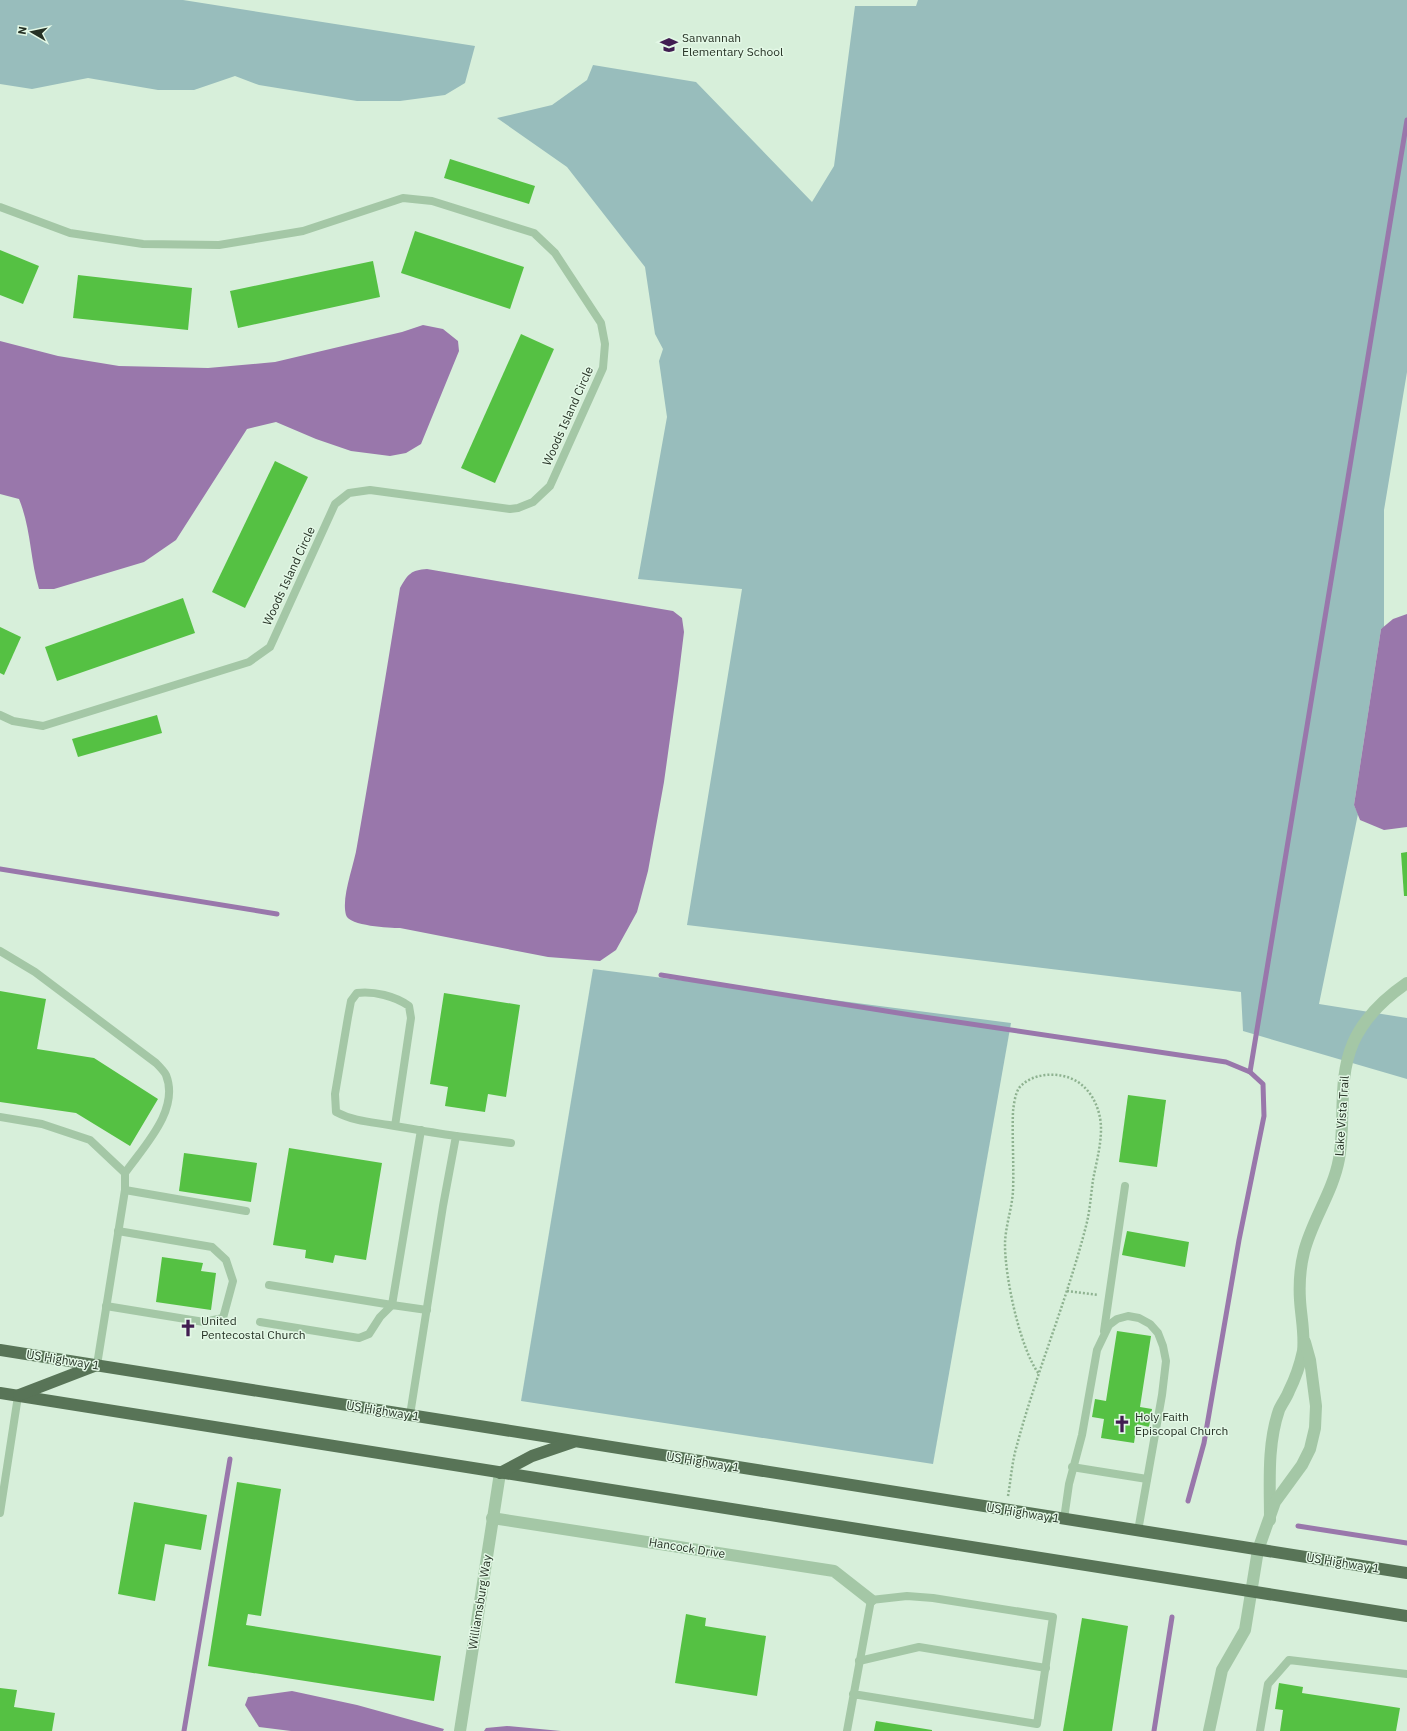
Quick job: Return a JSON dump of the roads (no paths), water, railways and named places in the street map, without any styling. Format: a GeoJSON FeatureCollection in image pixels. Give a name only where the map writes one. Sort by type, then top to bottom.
{"type":"FeatureCollection","features":[{"type":"Feature","properties":{"kind":"main road","name":"US Highway 1"},"geometry":{"type":"LineString","coordinates":[[0,1350],[1407,1573]]}},
{"type":"Feature","properties":{"kind":"main road"},"geometry":{"type":"LineString","coordinates":[[18,1396],[97,1365]]}},
{"type":"Feature","properties":{"kind":"main road"},"geometry":{"type":"LineString","coordinates":[[0,1393],[1407,1616]]}},
{"type":"Feature","properties":{"kind":"main road"},"geometry":{"type":"LineString","coordinates":[[500,1473],[532,1456],[576,1441]]}},
{"type":"Feature","properties":{"kind":"street","name":"Lake Vista Trail"},"geometry":{"type":"LineString","coordinates":[[1270,1520],[1271,1447],[1280,1408],[1298,1371],[1303,1351],[1299,1282],[1301,1267],[1308,1237],[1334,1177],[1339,1160],[1341,1145],[1341,1098],[1348,1057],[1354,1041],[1365,1022],[1389,997],[1407,983]]}},
{"type":"Feature","properties":{"kind":"street","name":"Lake Vista Trail"},"geometry":{"type":"LineString","coordinates":[[1209,1731],[1222,1670],[1245,1630],[1258,1550],[1270,1520],[1275,1502],[1302,1465],[1310,1449],[1315,1428],[1316,1406],[1310,1360],[1303,1336]]}},
{"type":"Feature","properties":{"kind":"street","name":"Williamsburg Way"},"geometry":{"type":"LineString","coordinates":[[460,1731],[500,1473]]}},
{"type":"Feature","properties":{"kind":"street","name":"Hancock Drive"},"geometry":{"type":"LineString","coordinates":[[492,1518],[834,1571],[871,1600]]}},
{"type":"Feature","properties":{"kind":"lane","name":"Woods Island Circle"},"geometry":{"type":"LineString","coordinates":[[0,208],[70,233],[143,244],[219,245],[304,231],[403,198],[432,201],[534,233],[555,254],[600,323],[606,344],[603,368],[550,486],[533,502],[518,508],[498,509],[410,494],[370,490],[349,493],[336,504],[270,647],[249,662],[43,726],[13,721],[0,715]]}},
{"type":"Feature","properties":{"kind":"lane"},"geometry":{"type":"LineString","coordinates":[[0,952],[35,972],[156,1063],[165,1074],[169,1087],[169,1101],[164,1113],[153,1134],[125,1173],[125,1190],[97,1365]]}},
{"type":"Feature","properties":{"kind":"lane"},"geometry":{"type":"LineString","coordinates":[[395,1126],[411,1018],[409,1006],[399,998],[366,992],[357,993],[351,1001],[348,1017],[335,1094],[336,1112],[348,1118],[395,1126],[456,1136],[511,1143]]}},
{"type":"Feature","properties":{"kind":"lane"},"geometry":{"type":"LineString","coordinates":[[0,1117],[42,1124],[90,1140],[125,1173]]}},
{"type":"Feature","properties":{"kind":"lane"},"geometry":{"type":"LineString","coordinates":[[260,1322],[359,1338],[369,1334],[380,1317],[392,1304],[421,1130]]}},
{"type":"Feature","properties":{"kind":"lane"},"geometry":{"type":"LineString","coordinates":[[410,1415],[426,1310],[456,1136]]}},
{"type":"Feature","properties":{"kind":"lane"},"geometry":{"type":"LineString","coordinates":[[1104,1335],[1108,1297],[1125,1186]]}},
{"type":"Feature","properties":{"kind":"lane"},"geometry":{"type":"LineString","coordinates":[[125,1190],[246,1211]]}},
{"type":"Feature","properties":{"kind":"lane"},"geometry":{"type":"LineString","coordinates":[[106,1306],[204,1322],[223,1318],[233,1281],[226,1260],[212,1247],[118,1231]]}},
{"type":"Feature","properties":{"kind":"lane"},"geometry":{"type":"LineString","coordinates":[[269,1285],[426,1310]]}},
{"type":"Feature","properties":{"kind":"lane"},"geometry":{"type":"LineString","coordinates":[[1064,1519],[1072,1467],[1082,1435],[1097,1350],[1109,1324],[1117,1319],[1128,1316],[1139,1318],[1150,1324],[1158,1333],[1163,1346],[1166,1361],[1162,1395],[1138,1531]]}},
{"type":"Feature","properties":{"kind":"lane"},"geometry":{"type":"LineString","coordinates":[[0,1513],[18,1396]]}},
{"type":"Feature","properties":{"kind":"lane"},"geometry":{"type":"LineString","coordinates":[[1072,1467],[1147,1479]]}},
{"type":"Feature","properties":{"kind":"lane"},"geometry":{"type":"LineString","coordinates":[[847,1731],[853,1694],[859,1661],[871,1600],[907,1596],[1053,1617],[1037,1724],[853,1694]]}},
{"type":"Feature","properties":{"kind":"lane"},"geometry":{"type":"LineString","coordinates":[[859,1661],[919,1647],[1046,1668]]}},
{"type":"Feature","properties":{"kind":"lane"},"geometry":{"type":"LineString","coordinates":[[1260,1731],[1268,1684],[1289,1660],[1407,1674]]}},
{"type":"Feature","properties":{"kind":"waterway"},"geometry":{"type":"LineString","coordinates":[[1250,1072],[1407,120]]}},
{"type":"Feature","properties":{"kind":"waterway"},"geometry":{"type":"LineString","coordinates":[[0,869],[277,914]]}},
{"type":"Feature","properties":{"kind":"waterway"},"geometry":{"type":"LineString","coordinates":[[661,975],[917,1016],[1226,1062],[1250,1072],[1263,1084],[1264,1116],[1239,1240],[1204,1443],[1188,1501]]}},
{"type":"Feature","properties":{"kind":"waterway"},"geometry":{"type":"LineString","coordinates":[[184,1731],[230,1459]]}},
{"type":"Feature","properties":{"kind":"waterway"},"geometry":{"type":"LineString","coordinates":[[1298,1526],[1407,1543]]}},
{"type":"Feature","properties":{"kind":"waterway"},"geometry":{"type":"LineString","coordinates":[[1154,1731],[1172,1617]]}},
{"type":"Feature","properties":{"kind":"place","name":"Sanvannah Elementary School"},"geometry":{"type":"Point","coordinates":[669,45]}},
{"type":"Feature","properties":{"kind":"place","name":"United Pentecostal Church"},"geometry":{"type":"Point","coordinates":[188,1328]}},
{"type":"Feature","properties":{"kind":"place","name":"Holy Faith Episcopal Church"},"geometry":{"type":"Point","coordinates":[1122,1424]}}]}
